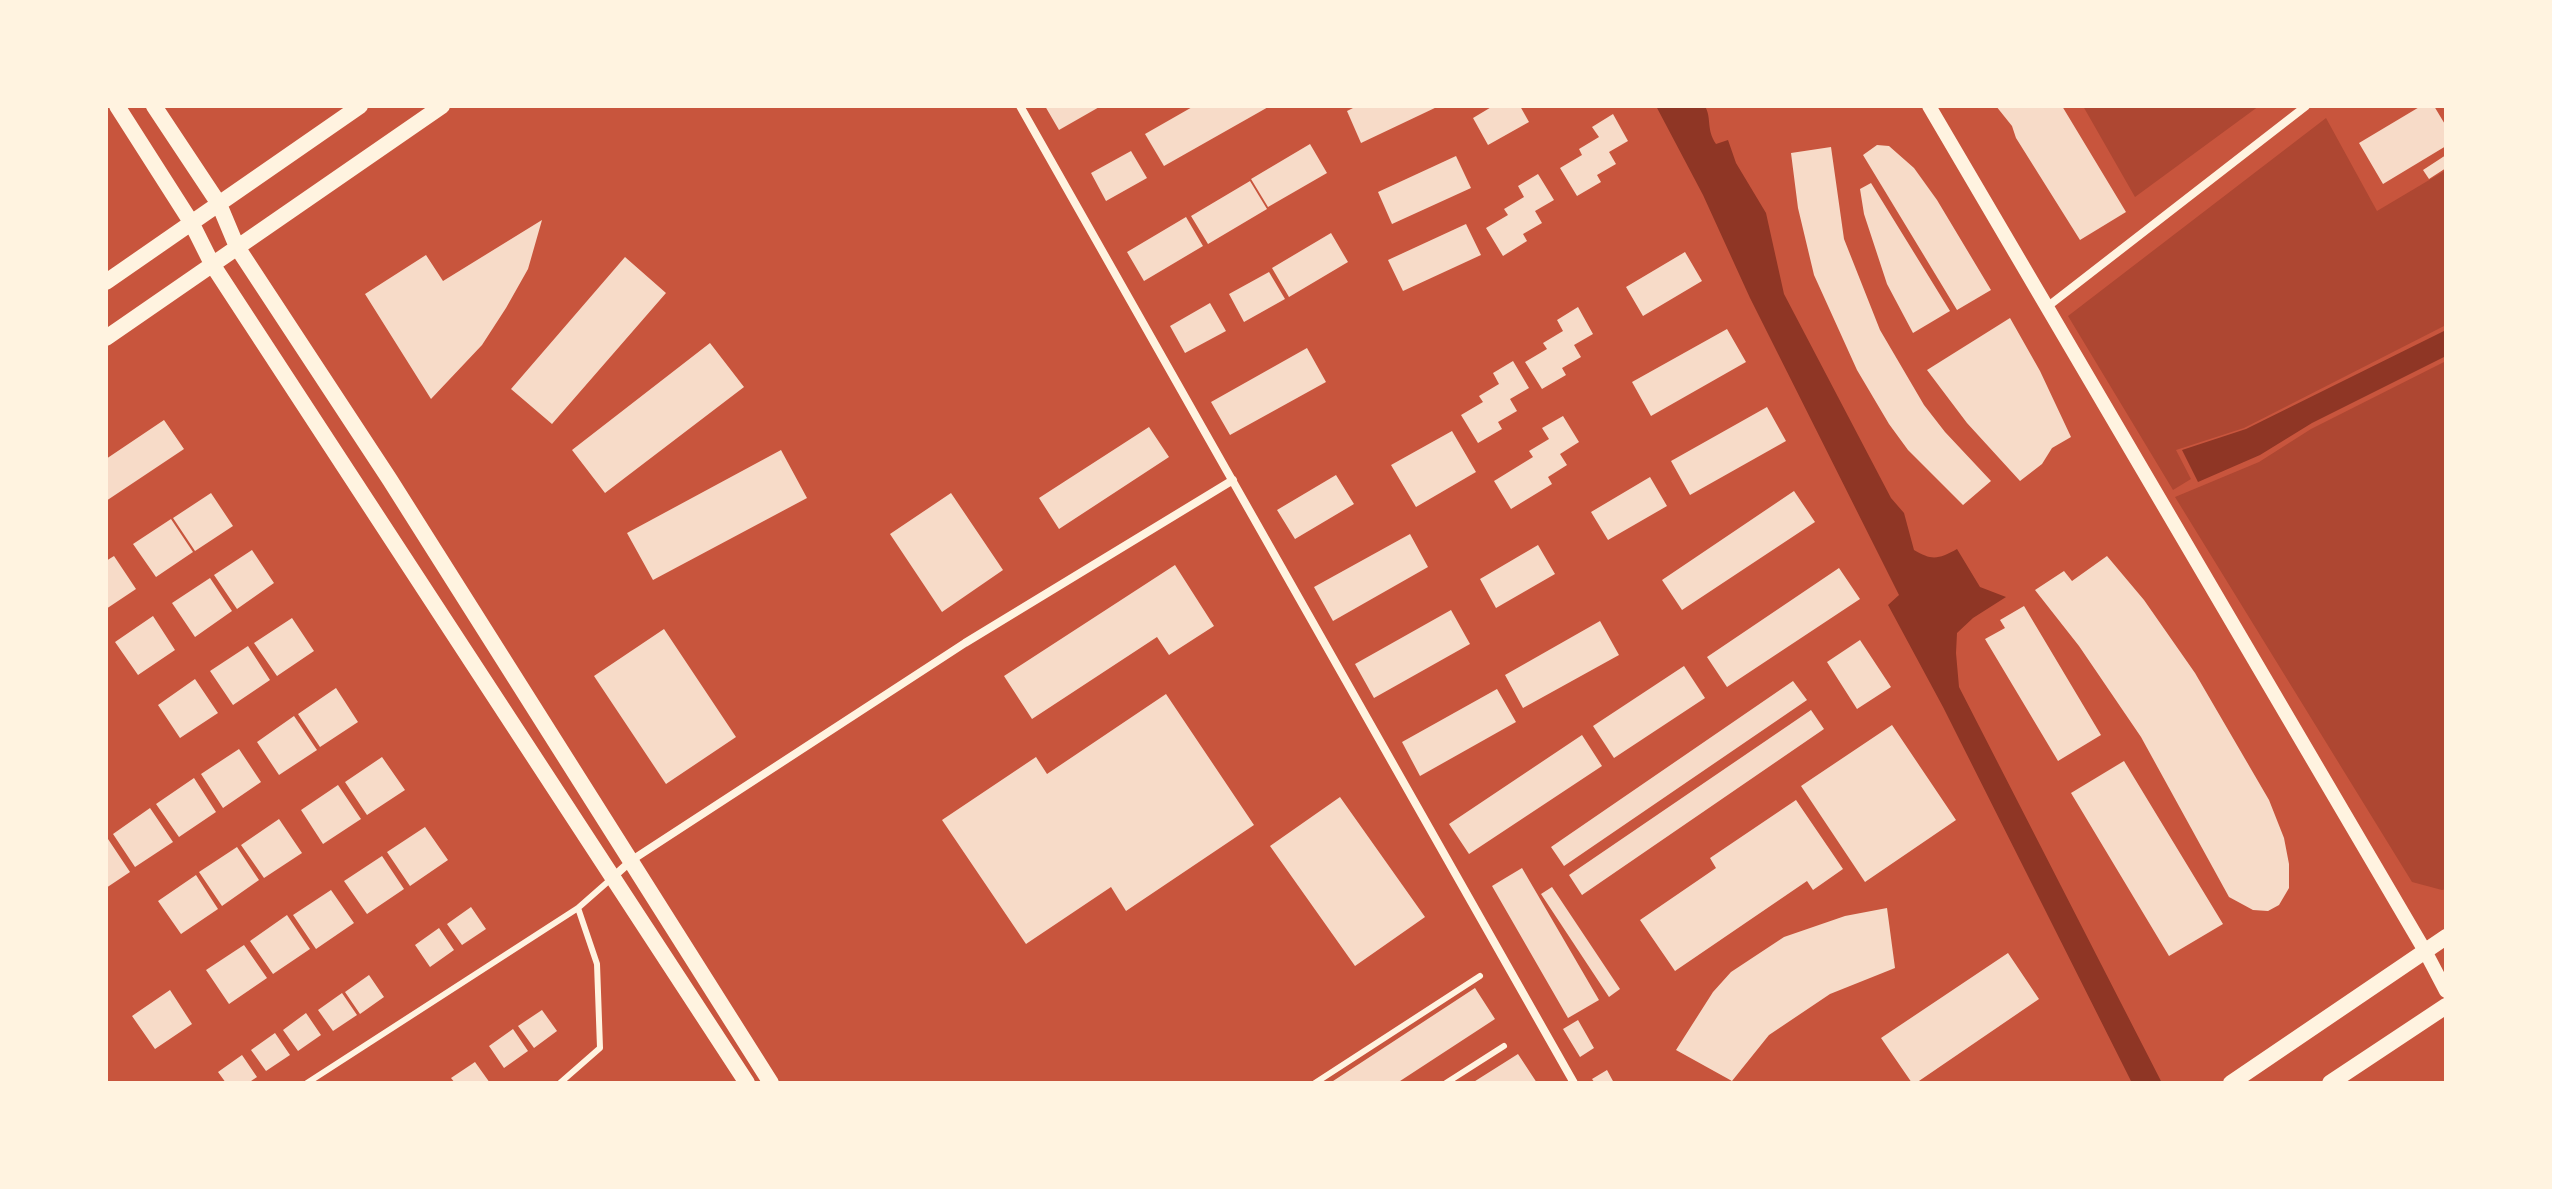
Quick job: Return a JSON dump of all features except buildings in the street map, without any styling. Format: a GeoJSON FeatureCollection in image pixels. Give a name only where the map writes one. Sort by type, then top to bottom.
{"type":"FeatureCollection","features":[{"type":"Feature","properties":{"kind":"main road"},"geometry":{"type":"LineString","coordinates":[[117,106],[191,222],[212,264],[747,1083]]}},
{"type":"Feature","properties":{"kind":"main road"},"geometry":{"type":"LineString","coordinates":[[154,106],[219,204],[237,247],[390,480],[771,1083]]}},
{"type":"Feature","properties":{"kind":"main road"},"geometry":{"type":"LineString","coordinates":[[106,282],[360,106]]}},
{"type":"Feature","properties":{"kind":"main road"},"geometry":{"type":"LineString","coordinates":[[106,338],[442,106]]}},
{"type":"Feature","properties":{"kind":"main road"},"geometry":{"type":"LineString","coordinates":[[2231,1083],[2446,937]]}},
{"type":"Feature","properties":{"kind":"main road"},"geometry":{"type":"LineString","coordinates":[[2330,1083],[2446,1006]]}},
{"type":"Feature","properties":{"kind":"street"},"geometry":{"type":"LineString","coordinates":[[1020,106],[1574,1083]]}},
{"type":"Feature","properties":{"kind":"street"},"geometry":{"type":"LineString","coordinates":[[1929,106],[2446,991]]}},
{"type":"Feature","properties":{"kind":"street"},"geometry":{"type":"LineString","coordinates":[[2047,307],[2306,106]]}},
{"type":"Feature","properties":{"kind":"street"},"geometry":{"type":"LineString","coordinates":[[613,877],[632,860],[965,643],[1233,480]]}},
{"type":"Feature","properties":{"kind":"lane"},"geometry":{"type":"LineString","coordinates":[[307,1083],[578,908],[613,877]]}},
{"type":"Feature","properties":{"kind":"lane"},"geometry":{"type":"LineString","coordinates":[[560,1083],[600,1048],[597,964],[578,908]]}},
{"type":"Feature","properties":{"kind":"lane"},"geometry":{"type":"LineString","coordinates":[[1316,1083],[1480,976]]}},
{"type":"Feature","properties":{"kind":"lane"},"geometry":{"type":"LineString","coordinates":[[1446,1083],[1504,1046]]}},
{"type":"Feature","properties":{"kind":"shaded area"},"geometry":{"type":"Polygon","coordinates":[[[1656,106],[1705,106],[1716,144],[1728,140],[1736,163],[1766,213],[1784,294],[1891,498],[1904,513],[1914,550],[1936,557],[1957,549],[1980,587],[2006,597],[1973,618],[1957,633],[1959,687],[2162,1083],[2132,1083],[1943,707],[1888,605],[1899,595],[1750,298],[1703,195],[1656,106]]]}},
{"type":"Feature","properties":{"kind":"shaded area"},"geometry":{"type":"Polygon","coordinates":[[[2083,106],[2259,106],[2135,197],[2083,106]]]}},
{"type":"Feature","properties":{"kind":"shaded area"},"geometry":{"type":"Polygon","coordinates":[[[2326,118],[2377,211],[2446,170],[2446,325],[2244,428],[2176,450],[2191,479],[2173,490],[2068,316],[2326,118]]]}},
{"type":"Feature","properties":{"kind":"shaded area"},"geometry":{"type":"Polygon","coordinates":[[[2446,330],[2446,356],[2312,423],[2260,455],[2198,482],[2182,450],[2246,429],[2446,330]]]}},
{"type":"Feature","properties":{"kind":"shaded area"},"geometry":{"type":"Polygon","coordinates":[[[2446,361],[2446,889],[2442,890],[2412,882],[2175,497],[2259,462],[2311,429],[2446,361]]]}}]}
